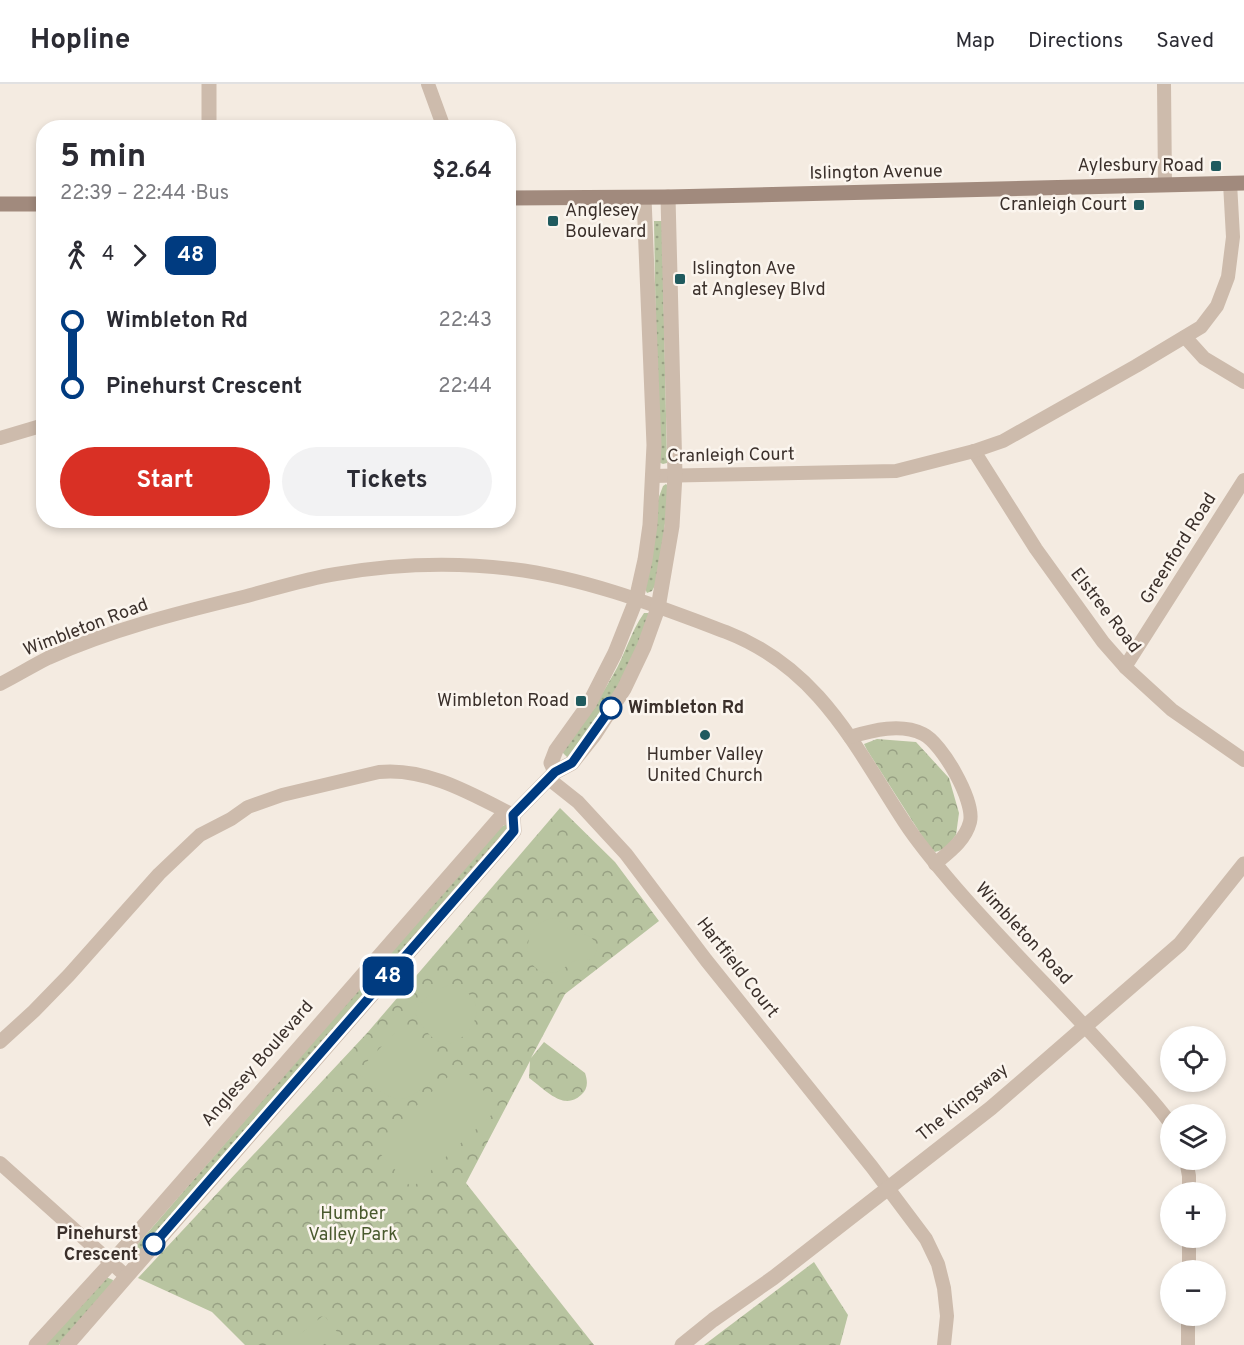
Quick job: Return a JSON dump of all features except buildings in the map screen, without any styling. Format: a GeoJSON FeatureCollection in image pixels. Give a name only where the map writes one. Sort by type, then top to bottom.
{"type":"FeatureCollection","features":[{"type":"Feature","properties":{"kind":"main road","name":"Islington Avenue"},"geometry":{"type":"LineString","coordinates":[[516,198],[644,198],[1237,183]]}},
{"type":"Feature","properties":{"kind":"main road"},"geometry":{"type":"LineString","coordinates":[[0,204],[36,204]]}},
{"type":"Feature","properties":{"kind":"street"},"geometry":{"type":"LineString","coordinates":[[208,120],[209,84]]}},
{"type":"Feature","properties":{"kind":"street"},"geometry":{"type":"LineString","coordinates":[[428,84],[442,120]]}},
{"type":"Feature","properties":{"kind":"street"},"geometry":{"type":"LineString","coordinates":[[1164,84],[1165,185]]}},
{"type":"Feature","properties":{"kind":"street","name":"Cranleigh Court"},"geometry":{"type":"LineString","coordinates":[[652,476],[896,471],[1004,441],[1201,327],[1217,306],[1228,277],[1237,183]]}},
{"type":"Feature","properties":{"kind":"street","name":"Anglesey Boulevard"},"geometry":{"type":"LineString","coordinates":[[36,1345],[112,1262],[483,836],[499,819],[513,815],[552,776],[572,763],[595,734],[624,689],[644,647],[658,608],[672,526],[675,475],[668,197]]}},
{"type":"Feature","properties":{"kind":"street"},"geometry":{"type":"LineString","coordinates":[[552,776],[551,763],[556,750],[589,704],[604,677],[636,600],[645,560],[654,445],[644,198]]}},
{"type":"Feature","properties":{"kind":"street"},"geometry":{"type":"LineString","coordinates":[[1185,337],[1204,358],[1244,382]]}},
{"type":"Feature","properties":{"kind":"street"},"geometry":{"type":"LineString","coordinates":[[0,438],[36,427]]}},
{"type":"Feature","properties":{"kind":"street","name":"Elstree Road"},"geometry":{"type":"LineString","coordinates":[[974,451],[1036,549],[1103,642],[1125,667],[1172,710],[1244,760]]}},
{"type":"Feature","properties":{"kind":"street","name":"Greenford Road"},"geometry":{"type":"LineString","coordinates":[[1125,667],[1244,480]]}},
{"type":"Feature","properties":{"kind":"street","name":"Wimbleton Road"},"geometry":{"type":"LineString","coordinates":[[0,684],[48,658],[123,629],[198,608],[335,574],[441,564],[513,569],[556,576],[636,600],[742,638],[768,652],[807,683],[837,717],[906,826],[935,864],[1000,937],[1086,1026],[1160,1109]]}},
{"type":"Feature","properties":{"kind":"street"},"geometry":{"type":"LineString","coordinates":[[850,737],[872,731],[913,730],[926,735],[941,751],[966,797],[971,820],[955,848],[935,864]]}},
{"type":"Feature","properties":{"kind":"street"},"geometry":{"type":"LineString","coordinates":[[0,1042],[69,975],[159,874],[200,835],[248,807],[282,795],[394,770],[414,772],[435,779],[513,815]]}},
{"type":"Feature","properties":{"kind":"street","name":"Hartfield Court"},"geometry":{"type":"LineString","coordinates":[[552,776],[626,854],[706,960],[888,1187],[926,1239],[938,1264],[944,1288],[947,1316],[944,1345]]}},
{"type":"Feature","properties":{"kind":"street","name":"Anglesey Boulevard"},"geometry":{"type":"LineString","coordinates":[[67,1345],[504,843],[514,831],[513,815]]}},
{"type":"Feature","properties":{"kind":"street","name":"The Kingsway"},"geometry":{"type":"LineString","coordinates":[[682,1345],[773,1278],[992,1108],[1180,944],[1244,864]]}},
{"type":"Feature","properties":{"kind":"street"},"geometry":{"type":"LineString","coordinates":[[0,1163],[126,1276]]}},
{"type":"Feature","properties":{"kind":"street"},"geometry":{"type":"LineString","coordinates":[[1188,1326],[1188,1345]]}},
{"type":"Feature","properties":{"kind":"green space"},"geometry":{"type":"Polygon","coordinates":[[[654,221],[662,221],[667,463],[663,464],[658,462],[654,221]]]}},
{"type":"Feature","properties":{"kind":"green space"},"geometry":{"type":"Polygon","coordinates":[[[666,484],[669,487],[659,578],[652,591],[647,593],[645,589],[657,502],[666,484]]]}},
{"type":"Feature","properties":{"kind":"green space"},"geometry":{"type":"Polygon","coordinates":[[[644,613],[648,613],[650,617],[621,685],[570,760],[562,752],[607,685],[644,613]]]}},
{"type":"Feature","properties":{"kind":"green space"},"geometry":{"type":"Polygon","coordinates":[[[877,739],[916,742],[949,778],[959,813],[956,835],[945,849],[935,852],[929,847],[867,750],[864,744],[877,739]]]}},
{"type":"Feature","properties":{"kind":"green space","name":"Humber Valley Park"},"geometry":{"type":"Polygon","coordinates":[[[560,808],[615,862],[659,921],[565,994],[531,1058],[544,1042],[585,1073],[587,1085],[583,1093],[574,1100],[567,1101],[554,1097],[529,1078],[530,1061],[466,1183],[594,1345],[245,1345],[212,1312],[138,1278],[368,1032],[560,808]]]}},
{"type":"Feature","properties":{"kind":"green space"},"geometry":{"type":"Polygon","coordinates":[[[507,824],[510,829],[132,1260],[124,1260],[498,828],[507,824]]]}},
{"type":"Feature","properties":{"kind":"green space"},"geometry":{"type":"Polygon","coordinates":[[[555,918],[578,936],[585,935],[594,941],[598,947],[594,957],[572,962],[557,972],[545,972],[536,968],[530,960],[529,939],[534,929],[543,922],[555,918]]]}},
{"type":"Feature","properties":{"kind":"green space"},"geometry":{"type":"Polygon","coordinates":[[[451,985],[466,992],[474,1001],[477,1012],[468,1032],[451,1043],[442,1043],[429,1035],[415,1013],[430,995],[451,985]]]}},
{"type":"Feature","properties":{"kind":"green space"},"geometry":{"type":"Polygon","coordinates":[[[402,1025],[442,1070],[418,1091],[409,1097],[400,1099],[381,1092],[357,1072],[402,1025]]]}},
{"type":"Feature","properties":{"kind":"green space"},"geometry":{"type":"Polygon","coordinates":[[[461,1065],[499,1108],[412,1188],[373,1146],[461,1065]]]}},
{"type":"Feature","properties":{"kind":"green space"},"geometry":{"type":"Polygon","coordinates":[[[814,1262],[848,1315],[840,1345],[704,1345],[814,1262]]]}},
{"type":"Feature","properties":{"kind":"green space"},"geometry":{"type":"Polygon","coordinates":[[[106,1277],[113,1280],[112,1286],[59,1345],[44,1345],[106,1277]]]}},
{"type":"Feature","properties":{"kind":"green space"},"geometry":{"type":"Polygon","coordinates":[[[324,1315],[338,1333],[323,1345],[286,1345],[324,1315]]]}},
{"type":"Feature","properties":{"kind":"bus line","name":"48"},"geometry":{"type":"LineString","coordinates":[[154,1244],[504,843],[514,831],[513,815],[555,772],[572,763],[595,734],[611,708]]}},
{"type":"Feature","properties":{"kind":"place","name":"Aylesbury Road"},"geometry":{"type":"Point","coordinates":[1216,166]}},
{"type":"Feature","properties":{"kind":"place","name":"Cranleigh Court"},"geometry":{"type":"Point","coordinates":[1139,205]}},
{"type":"Feature","properties":{"kind":"place","name":"Anglesey Boulevard"},"geometry":{"type":"Point","coordinates":[553,221]}},
{"type":"Feature","properties":{"kind":"place","name":"Islington Ave at Anglesey Blvd"},"geometry":{"type":"Point","coordinates":[680,279]}},
{"type":"Feature","properties":{"kind":"place","name":"Wimbleton Road"},"geometry":{"type":"Point","coordinates":[581,701]}},
{"type":"Feature","properties":{"kind":"place","name":"Wimbleton Rd"},"geometry":{"type":"Point","coordinates":[611,708]}},
{"type":"Feature","properties":{"kind":"place","name":"Humber Valley United Church"},"geometry":{"type":"Point","coordinates":[705,735]}},
{"type":"Feature","properties":{"kind":"place","name":"Pinehurst Crescent"},"geometry":{"type":"Point","coordinates":[154,1244]}}]}
